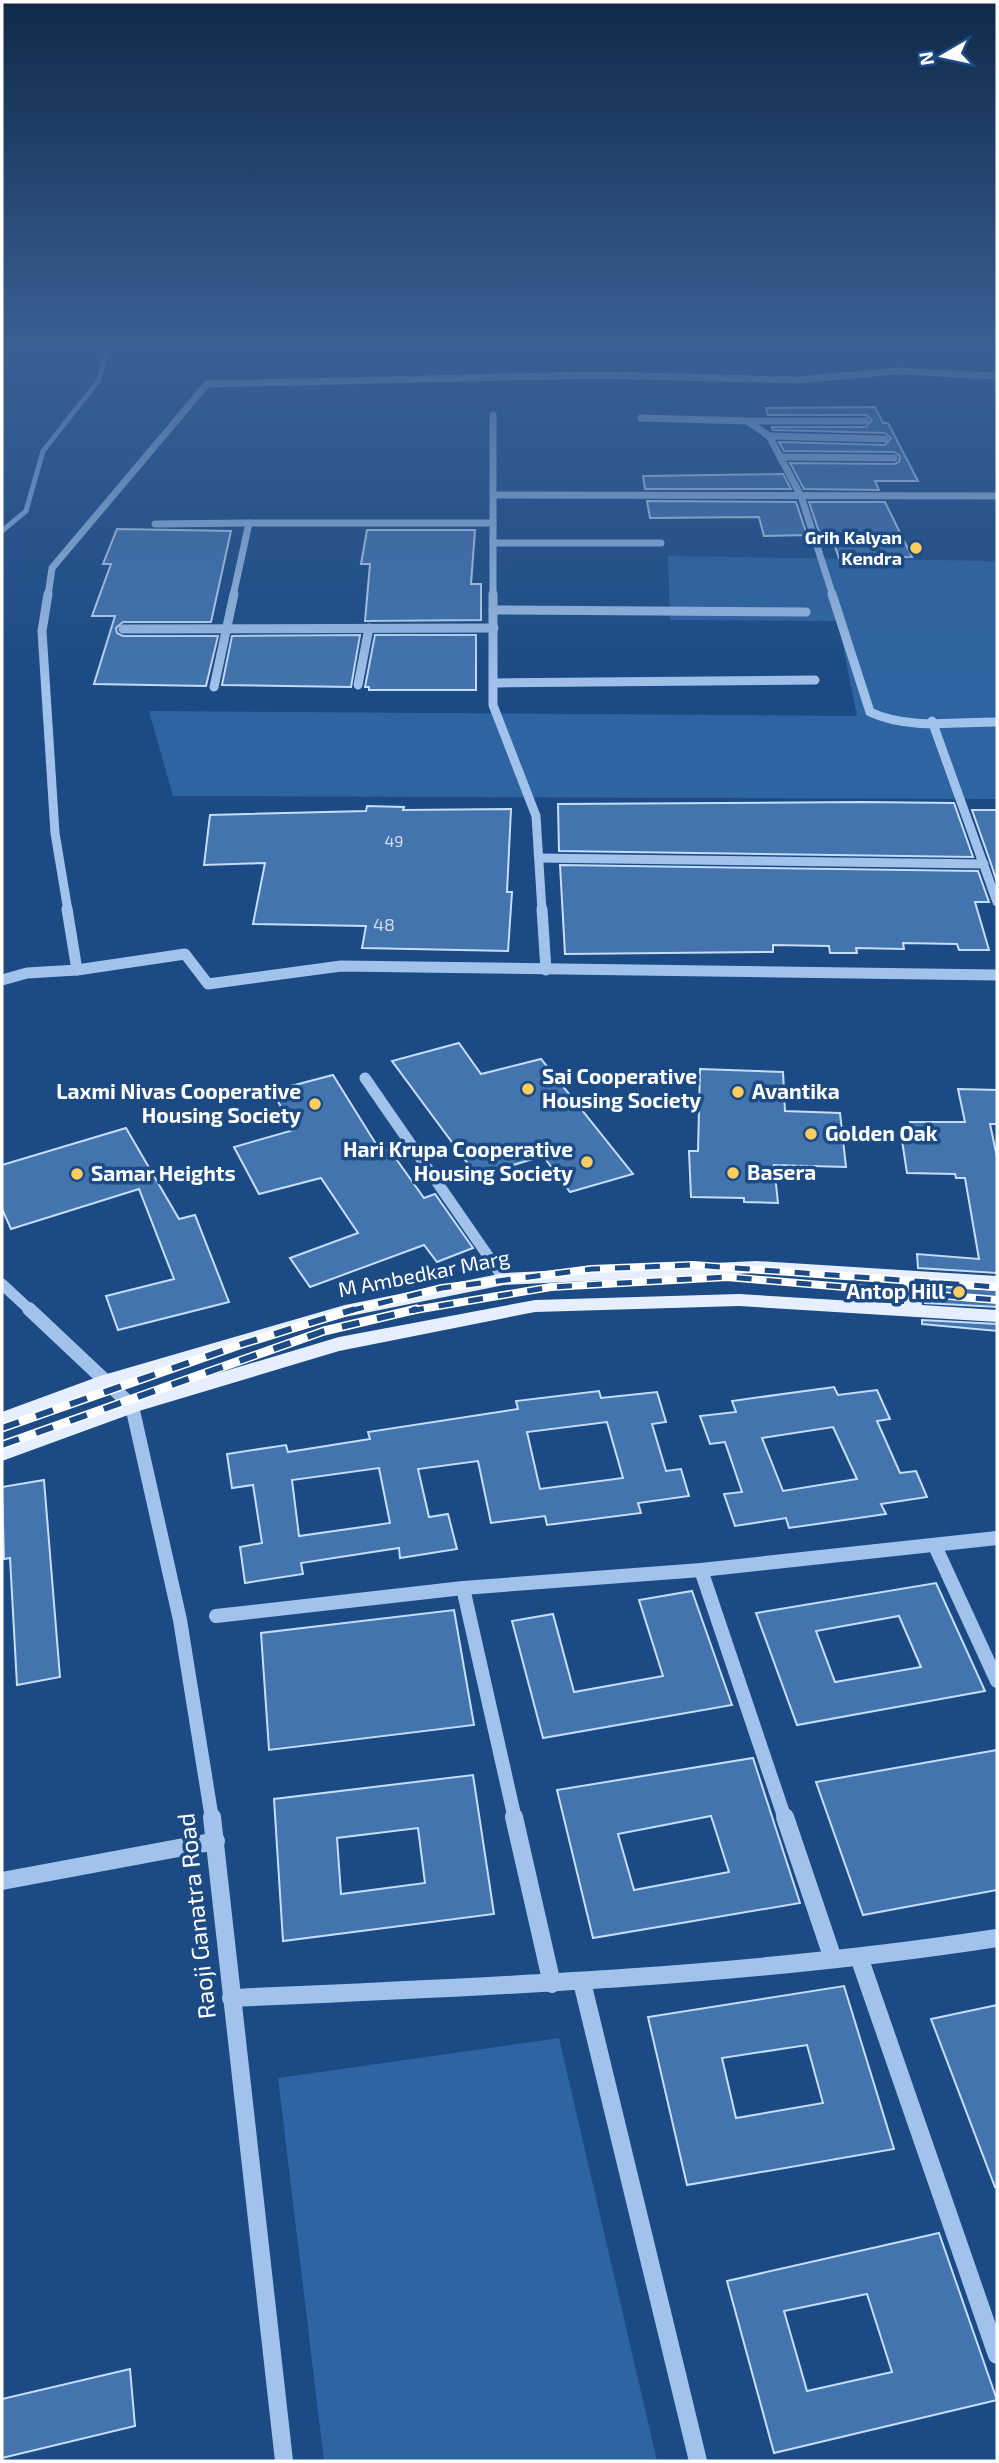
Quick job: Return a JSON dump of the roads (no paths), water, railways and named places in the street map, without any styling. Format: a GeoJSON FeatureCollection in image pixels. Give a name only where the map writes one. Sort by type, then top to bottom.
{"type":"FeatureCollection","features":[{"type":"Feature","properties":{"kind":"main road","name":"M Ambedkar Marg"},"geometry":{"type":"LineString","coordinates":[[2,1419],[107,1381],[345,1311],[504,1279],[756,1267],[997,1282]]}},
{"type":"Feature","properties":{"kind":"main road"},"geometry":{"type":"LineString","coordinates":[[912,1276],[914,1310]]}},
{"type":"Feature","properties":{"kind":"main road"},"geometry":{"type":"LineString","coordinates":[[2,1454],[132,1406],[339,1345],[535,1306],[739,1300],[997,1315]]}},
{"type":"Feature","properties":{"kind":"street"},"geometry":{"type":"LineString","coordinates":[[77,970],[55,833],[42,631],[52,568],[141,462]]}},
{"type":"Feature","properties":{"kind":"street"},"geometry":{"type":"LineString","coordinates":[[494,462],[494,705],[536,816],[546,970]]}},
{"type":"Feature","properties":{"kind":"street"},"geometry":{"type":"LineString","coordinates":[[783,462],[801,496],[870,712],[877,717],[897,721],[997,722]]}},
{"type":"Feature","properties":{"kind":"street"},"geometry":{"type":"LineString","coordinates":[[494,495],[997,496]]}},
{"type":"Feature","properties":{"kind":"street"},"geometry":{"type":"LineString","coordinates":[[214,687],[249,523]]}},
{"type":"Feature","properties":{"kind":"street"},"geometry":{"type":"LineString","coordinates":[[155,524],[494,523]]}},
{"type":"Feature","properties":{"kind":"street"},"geometry":{"type":"LineString","coordinates":[[493,544],[661,543]]}},
{"type":"Feature","properties":{"kind":"street"},"geometry":{"type":"LineString","coordinates":[[493,610],[806,612]]}},
{"type":"Feature","properties":{"kind":"street"},"geometry":{"type":"LineString","coordinates":[[358,685],[369,628]]}},
{"type":"Feature","properties":{"kind":"street"},"geometry":{"type":"LineString","coordinates":[[123,629],[494,628]]}},
{"type":"Feature","properties":{"kind":"street"},"geometry":{"type":"LineString","coordinates":[[494,683],[815,680]]}},
{"type":"Feature","properties":{"kind":"street"},"geometry":{"type":"LineString","coordinates":[[932,721],[997,902]]}},
{"type":"Feature","properties":{"kind":"street"},"geometry":{"type":"LineString","coordinates":[[539,858],[984,864]]}},
{"type":"Feature","properties":{"kind":"street"},"geometry":{"type":"LineString","coordinates":[[2,980],[27,973],[77,970],[185,954],[208,984],[341,966],[997,975]]}},
{"type":"Feature","properties":{"kind":"street"},"geometry":{"type":"LineString","coordinates":[[365,1078],[504,1279]]}},
{"type":"Feature","properties":{"kind":"street"},"geometry":{"type":"LineString","coordinates":[[2,1284],[132,1406]]}},
{"type":"Feature","properties":{"kind":"street","name":"Raoji Ganatra Road"},"geometry":{"type":"LineString","coordinates":[[132,1406],[180,1620],[216,1841],[231,1998],[284,2461]]}},
{"type":"Feature","properties":{"kind":"street"},"geometry":{"type":"LineString","coordinates":[[216,1616],[463,1588],[701,1570],[997,1538]]}},
{"type":"Feature","properties":{"kind":"street"},"geometry":{"type":"LineString","coordinates":[[935,1546],[997,1681]]}},
{"type":"Feature","properties":{"kind":"street"},"geometry":{"type":"LineString","coordinates":[[701,1570],[833,1959]]}},
{"type":"Feature","properties":{"kind":"street"},"geometry":{"type":"LineString","coordinates":[[463,1588],[552,1984]]}},
{"type":"Feature","properties":{"kind":"street"},"geometry":{"type":"LineString","coordinates":[[2,1881],[216,1841]]}},
{"type":"Feature","properties":{"kind":"street"},"geometry":{"type":"LineString","coordinates":[[231,1998],[582,1982],[859,1957],[997,1938]]}},
{"type":"Feature","properties":{"kind":"street"},"geometry":{"type":"LineString","coordinates":[[859,1957],[997,2356]]}},
{"type":"Feature","properties":{"kind":"street"},"geometry":{"type":"LineString","coordinates":[[582,1982],[698,2461]]}},
{"type":"Feature","properties":{"kind":"waterway"},"geometry":{"type":"LineString","coordinates":[[2,531],[26,511],[40,462]]}},
{"type":"Feature","properties":{"kind":"railway"},"geometry":{"type":"LineString","coordinates":[[349,1311],[442,1288],[592,1269],[693,1265],[997,1287]]}},
{"type":"Feature","properties":{"kind":"railway"},"geometry":{"type":"LineString","coordinates":[[409,1311],[551,1287],[727,1277],[997,1300]]}},
{"type":"Feature","properties":{"kind":"railway"},"geometry":{"type":"LineString","coordinates":[[2,1428],[242,1344],[355,1309]]}},
{"type":"Feature","properties":{"kind":"railway"},"geometry":{"type":"LineString","coordinates":[[2,1445],[324,1331],[417,1309]]}},
{"type":"Feature","properties":{"kind":"place","name":"Grih Kalyan Kendra"},"geometry":{"type":"Point","coordinates":[916,548]}},
{"type":"Feature","properties":{"kind":"place","name":"Sai Cooperative Housing Society"},"geometry":{"type":"Point","coordinates":[528,1089]}},
{"type":"Feature","properties":{"kind":"place","name":"Avantika"},"geometry":{"type":"Point","coordinates":[738,1092]}},
{"type":"Feature","properties":{"kind":"place","name":"Laxmi Nivas Cooperative Housing Society"},"geometry":{"type":"Point","coordinates":[315,1104]}},
{"type":"Feature","properties":{"kind":"place","name":"Golden Oak"},"geometry":{"type":"Point","coordinates":[811,1134]}},
{"type":"Feature","properties":{"kind":"place","name":"Hari Krupa Cooperative Housing Society"},"geometry":{"type":"Point","coordinates":[587,1162]}},
{"type":"Feature","properties":{"kind":"place","name":"Basera"},"geometry":{"type":"Point","coordinates":[733,1173]}},
{"type":"Feature","properties":{"kind":"place","name":"Samar Heights"},"geometry":{"type":"Point","coordinates":[77,1174]}},
{"type":"Feature","properties":{"kind":"place","name":"Antop Hill"},"geometry":{"type":"Point","coordinates":[959,1292]}}]}
